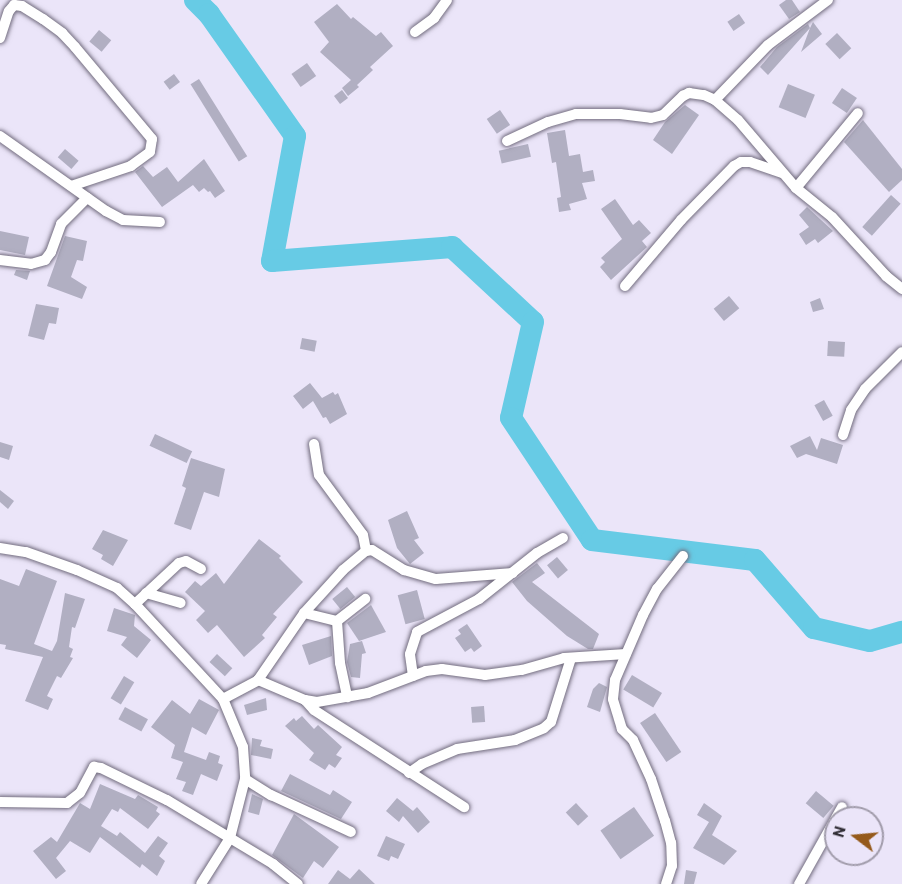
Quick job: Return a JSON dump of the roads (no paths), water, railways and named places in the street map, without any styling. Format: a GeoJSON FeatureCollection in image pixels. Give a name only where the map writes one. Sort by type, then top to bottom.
{"type":"FeatureCollection","features":[{"type":"Feature","properties":{"kind":"street"},"geometry":{"type":"LineString","coordinates":[[415,32],[434,18],[447,0]]}},
{"type":"Feature","properties":{"kind":"street"},"geometry":{"type":"LineString","coordinates":[[715,100],[768,45],[828,0]]}},
{"type":"Feature","properties":{"kind":"street"},"geometry":{"type":"LineString","coordinates":[[0,38],[9,11],[14,5],[22,6],[43,19],[75,47],[152,139],[150,152],[131,166],[71,186]]}},
{"type":"Feature","properties":{"kind":"street"},"geometry":{"type":"LineString","coordinates":[[507,141],[548,122],[576,114],[620,114],[651,118],[663,115],[689,93],[715,100],[753,136],[796,188],[832,217],[886,276],[902,289]]}},
{"type":"Feature","properties":{"kind":"street"},"geometry":{"type":"LineString","coordinates":[[796,188],[858,113]]}},
{"type":"Feature","properties":{"kind":"street"},"geometry":{"type":"LineString","coordinates":[[0,136],[87,198],[123,220],[160,222]]}},
{"type":"Feature","properties":{"kind":"street"},"geometry":{"type":"LineString","coordinates":[[625,286],[681,220],[734,166],[741,162],[750,162],[783,173]]}},
{"type":"Feature","properties":{"kind":"street"},"geometry":{"type":"LineString","coordinates":[[0,260],[31,264],[45,260],[51,252],[61,224],[87,198]]}},
{"type":"Feature","properties":{"kind":"street"},"geometry":{"type":"LineString","coordinates":[[843,435],[851,410],[865,388],[902,352]]}},
{"type":"Feature","properties":{"kind":"street"},"geometry":{"type":"LineString","coordinates":[[314,444],[320,475],[363,535],[366,551]]}},
{"type":"Feature","properties":{"kind":"street"},"geometry":{"type":"LineString","coordinates":[[414,676],[410,654],[417,632],[479,599],[563,538]]}},
{"type":"Feature","properties":{"kind":"street"},"geometry":{"type":"LineString","coordinates":[[0,548],[26,552],[77,570],[117,588],[135,604],[223,699],[243,747],[245,779],[230,838],[201,884]]}},
{"type":"Feature","properties":{"kind":"street"},"geometry":{"type":"LineString","coordinates":[[223,699],[258,680],[304,613],[343,570],[366,551],[372,550],[404,570],[436,579],[513,573]]}},
{"type":"Feature","properties":{"kind":"street"},"geometry":{"type":"LineString","coordinates":[[666,884],[672,866],[665,821],[651,779],[633,740],[622,729],[613,699],[615,680],[657,589],[683,556]]}},
{"type":"Feature","properties":{"kind":"street"},"geometry":{"type":"LineString","coordinates":[[135,604],[179,563],[186,561],[201,569]]}},
{"type":"Feature","properties":{"kind":"street"},"geometry":{"type":"LineString","coordinates":[[146,593],[181,603]]}},
{"type":"Feature","properties":{"kind":"street"},"geometry":{"type":"LineString","coordinates":[[337,621],[365,599]]}},
{"type":"Feature","properties":{"kind":"street"},"geometry":{"type":"LineString","coordinates":[[304,613],[337,621]]}},
{"type":"Feature","properties":{"kind":"street"},"geometry":{"type":"LineString","coordinates":[[337,621],[340,663],[347,697]]}},
{"type":"Feature","properties":{"kind":"street"},"geometry":{"type":"LineString","coordinates":[[258,680],[305,700],[317,702],[368,693],[414,676],[442,669],[485,675],[522,670],[571,658],[626,654]]}},
{"type":"Feature","properties":{"kind":"street"},"geometry":{"type":"LineString","coordinates":[[410,773],[422,764],[457,749],[515,740],[544,728],[551,722],[571,658]]}},
{"type":"Feature","properties":{"kind":"street"},"geometry":{"type":"LineString","coordinates":[[305,700],[314,710],[465,807]]}},
{"type":"Feature","properties":{"kind":"street"},"geometry":{"type":"LineString","coordinates":[[0,802],[67,803],[80,793],[94,767],[101,768],[167,800],[273,864],[298,884]]}},
{"type":"Feature","properties":{"kind":"street"},"geometry":{"type":"LineString","coordinates":[[245,779],[271,795],[351,832]]}},
{"type":"Feature","properties":{"kind":"street"},"geometry":{"type":"LineString","coordinates":[[799,884],[824,839]]}},
{"type":"Feature","properties":{"kind":"waterway"},"geometry":{"type":"LineString","coordinates":[[195,0],[209,14],[295,136],[272,261],[452,247],[533,322],[511,418],[592,540],[755,560],[814,628],[870,641],[902,632]]}}]}
